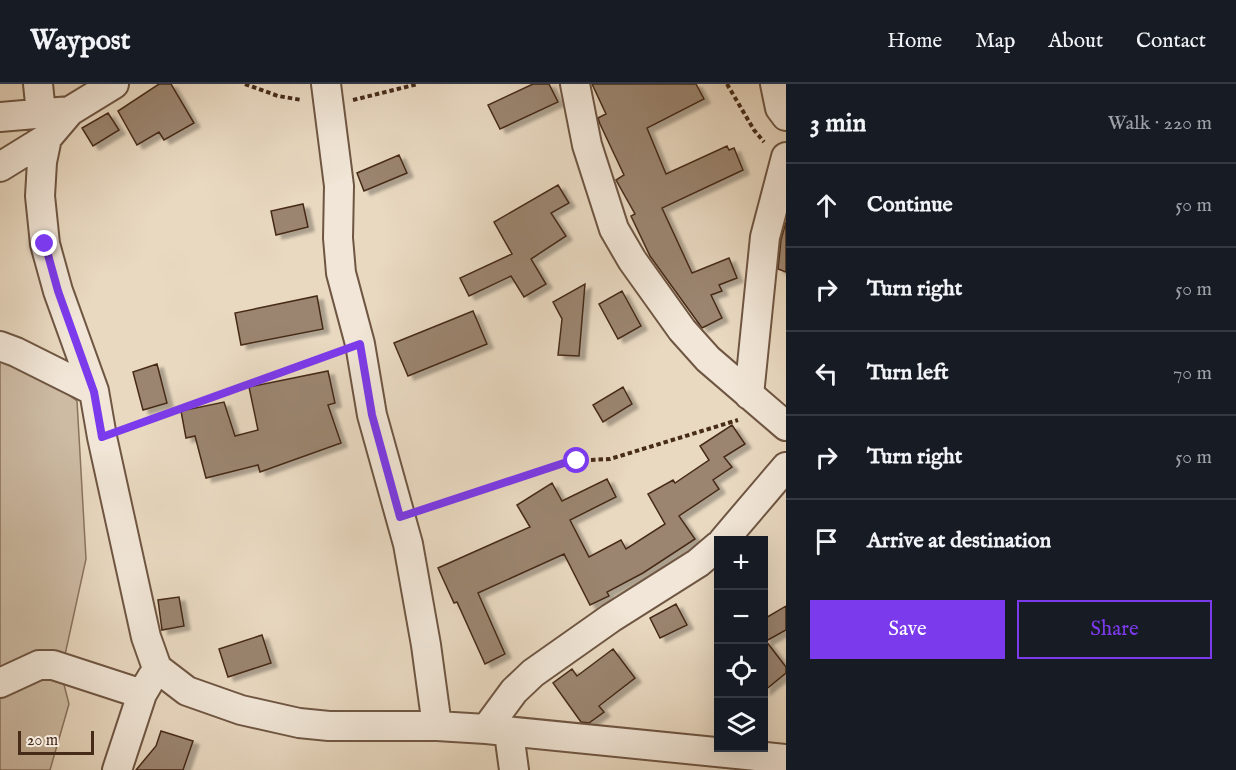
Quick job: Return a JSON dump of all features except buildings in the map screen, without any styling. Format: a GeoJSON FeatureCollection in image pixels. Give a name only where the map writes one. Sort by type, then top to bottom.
{"type":"FeatureCollection","features":[{"type":"Feature","properties":{"kind":"street"},"geometry":{"type":"LineString","coordinates":[[39,84],[44,126],[40,196],[45,244],[58,291],[94,392],[146,637],[157,668],[187,691],[241,710],[268,717],[329,726],[437,726],[503,751],[648,744],[786,759]]}},
{"type":"Feature","properties":{"kind":"street"},"geometry":{"type":"LineString","coordinates":[[0,167],[44,126],[114,84]]}},
{"type":"Feature","properties":{"kind":"street"},"geometry":{"type":"LineString","coordinates":[[575,84],[587,145],[614,229],[626,250],[682,330],[708,359],[767,410]]}},
{"type":"Feature","properties":{"kind":"street"},"geometry":{"type":"LineString","coordinates":[[775,84],[780,108],[786,116]]}},
{"type":"Feature","properties":{"kind":"street"},"geometry":{"type":"LineString","coordinates":[[328,95],[339,186],[338,238],[341,273],[360,344],[372,415],[408,544],[418,593],[437,726]]}},
{"type":"Feature","properties":{"kind":"street"},"geometry":{"type":"LineString","coordinates":[[0,117],[44,126]]}},
{"type":"Feature","properties":{"kind":"street"},"geometry":{"type":"LineString","coordinates":[[767,410],[765,237],[785,159]]}},
{"type":"Feature","properties":{"kind":"street"},"geometry":{"type":"LineString","coordinates":[[0,346],[94,392]]}},
{"type":"Feature","properties":{"kind":"street"},"geometry":{"type":"LineString","coordinates":[[726,536],[786,467]]}},
{"type":"Feature","properties":{"kind":"street"},"geometry":{"type":"LineString","coordinates":[[503,751],[514,691],[533,673],[611,618],[698,563],[714,549]]}},
{"type":"Feature","properties":{"kind":"street"},"geometry":{"type":"LineString","coordinates":[[1,680],[39,666],[53,665],[142,694]]}},
{"type":"Feature","properties":{"kind":"street"},"geometry":{"type":"LineString","coordinates":[[117,770],[142,694],[157,668]]}},
{"type":"Feature","properties":{"kind":"path"},"geometry":{"type":"LineString","coordinates":[[245,84],[285,98],[418,84]]}},
{"type":"Feature","properties":{"kind":"path"},"geometry":{"type":"LineString","coordinates":[[727,84],[759,136],[785,159]]}},
{"type":"Feature","properties":{"kind":"path"},"geometry":{"type":"LineString","coordinates":[[102,437],[360,344]]}},
{"type":"Feature","properties":{"kind":"path"},"geometry":{"type":"LineString","coordinates":[[400,517],[570,461],[610,459],[767,410]]}},
{"type":"Feature","properties":{"kind":"shaded area"},"geometry":{"type":"Polygon","coordinates":[[[0,355],[20,360],[77,401],[86,559],[61,673],[69,704],[50,770],[0,770],[0,355]]]}},
{"type":"Feature","properties":{"kind":"route"},"geometry":{"type":"LineString","coordinates":[[45,244],[58,291],[94,392],[102,437],[360,344],[372,415],[400,517],[570,461],[577,461]]}}]}
